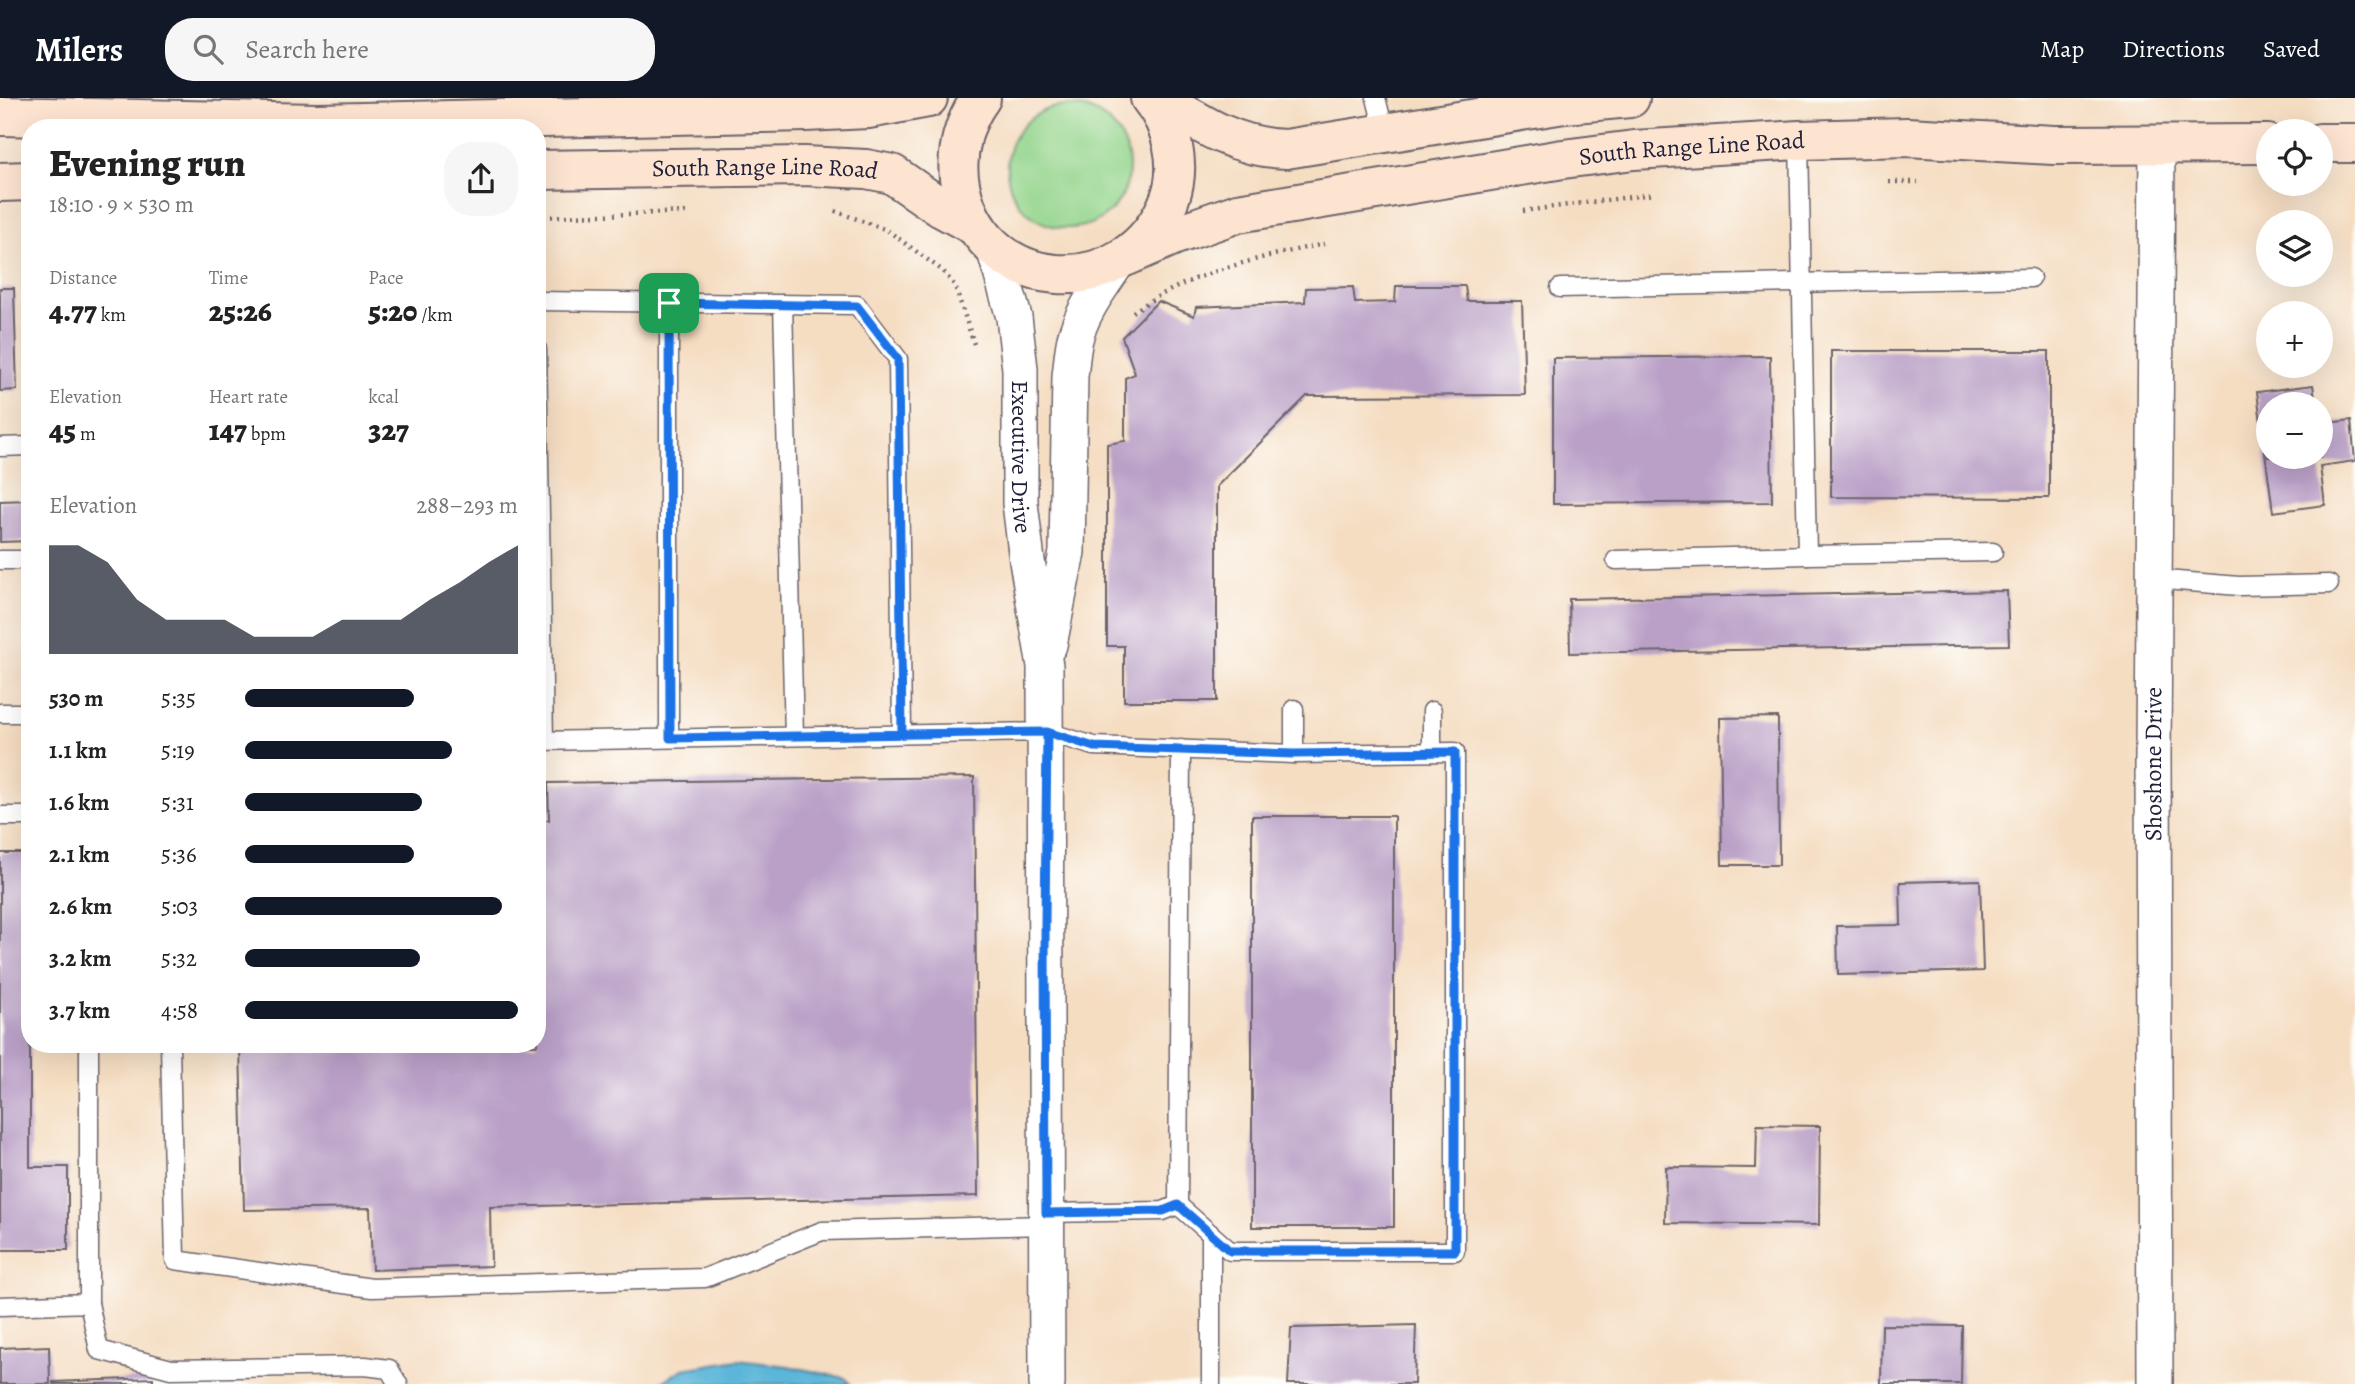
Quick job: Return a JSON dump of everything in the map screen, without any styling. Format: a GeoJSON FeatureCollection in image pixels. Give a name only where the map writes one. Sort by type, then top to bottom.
{"type":"FeatureCollection","features":[{"type":"Feature","properties":{"kind":"main road"},"geometry":{"type":"LineString","coordinates":[[350,119],[430,109],[805,112],[868,109],[928,98]]}},
{"type":"Feature","properties":{"kind":"main road"},"geometry":{"type":"LineString","coordinates":[[981,98],[964,129],[957,162],[962,195],[985,237]]}},
{"type":"Feature","properties":{"kind":"main road"},"geometry":{"type":"LineString","coordinates":[[1122,260],[1148,238],[1163,215],[1173,188],[1175,161],[1170,133],[1150,98]]}},
{"type":"Feature","properties":{"kind":"main road"},"geometry":{"type":"LineString","coordinates":[[1160,98],[1221,135],[1264,149],[1295,148],[1380,116],[1630,98]]}},
{"type":"Feature","properties":{"kind":"main road"},"geometry":{"type":"LineString","coordinates":[[0,116],[48,119]]}},
{"type":"Feature","properties":{"kind":"main road","name":"South Range Line Road"},"geometry":{"type":"LineString","coordinates":[[546,170],[804,166],[866,169],[892,174],[985,237],[1016,262],[1040,272],[1066,275],[1091,272],[1175,235],[1238,214],[1611,152],[1675,146],[1907,137],[2054,145],[2256,144]]}},
{"type":"Feature","properties":{"kind":"main road"},"geometry":{"type":"LineString","coordinates":[[2333,144],[2355,143]]}},
{"type":"Feature","properties":{"kind":"main road"},"geometry":{"type":"LineString","coordinates":[[0,182],[21,181]]}},
{"type":"Feature","properties":{"kind":"street","name":"Shoshone Drive"},"geometry":{"type":"LineString","coordinates":[[2155,1384],[2153,579],[2157,145]]}},
{"type":"Feature","properties":{"kind":"street","name":"Executive Drive"},"geometry":{"type":"LineString","coordinates":[[985,237],[1014,317],[1020,369],[1020,503],[1045,666],[1046,1384]]}},
{"type":"Feature","properties":{"kind":"street","name":"Executive Drive"},"geometry":{"type":"LineString","coordinates":[[1045,666],[1067,552],[1070,376],[1073,352],[1077,332],[1090,305],[1122,260]]}},
{"type":"Feature","properties":{"kind":"lane"},"geometry":{"type":"LineString","coordinates":[[1800,140],[1807,555]]}},
{"type":"Feature","properties":{"kind":"lane"},"geometry":{"type":"LineString","coordinates":[[1560,288],[2031,278]]}},
{"type":"Feature","properties":{"kind":"lane"},"geometry":{"type":"LineString","coordinates":[[546,301],[857,306],[898,359],[902,734]]}},
{"type":"Feature","properties":{"kind":"lane"},"geometry":{"type":"LineString","coordinates":[[669,303],[670,738]]}},
{"type":"Feature","properties":{"kind":"lane"},"geometry":{"type":"LineString","coordinates":[[783,304],[794,736]]}},
{"type":"Feature","properties":{"kind":"lane"},"geometry":{"type":"LineString","coordinates":[[0,447],[21,446]]}},
{"type":"Feature","properties":{"kind":"lane"},"geometry":{"type":"LineString","coordinates":[[1616,560],[1993,552]]}},
{"type":"Feature","properties":{"kind":"lane"},"geometry":{"type":"LineString","coordinates":[[0,560],[21,560]]}},
{"type":"Feature","properties":{"kind":"lane"},"geometry":{"type":"LineString","coordinates":[[2153,579],[2239,586],[2329,584]]}},
{"type":"Feature","properties":{"kind":"lane"},"geometry":{"type":"LineString","coordinates":[[1294,709],[1294,754]]}},
{"type":"Feature","properties":{"kind":"lane"},"geometry":{"type":"LineString","coordinates":[[1432,711],[1432,752]]}},
{"type":"Feature","properties":{"kind":"lane"},"geometry":{"type":"LineString","coordinates":[[0,713],[21,713]]}},
{"type":"Feature","properties":{"kind":"lane"},"geometry":{"type":"LineString","coordinates":[[546,741],[1047,732],[1094,747],[1181,749],[1294,754],[1455,752],[1455,1251],[1230,1251],[1178,1205],[1181,749]]}},
{"type":"Feature","properties":{"kind":"lane"},"geometry":{"type":"LineString","coordinates":[[0,816],[21,816]]}},
{"type":"Feature","properties":{"kind":"lane"},"geometry":{"type":"LineString","coordinates":[[89,1053],[89,1303],[99,1350],[171,1377],[365,1366],[389,1369],[398,1384]]}},
{"type":"Feature","properties":{"kind":"lane"},"geometry":{"type":"LineString","coordinates":[[170,1053],[175,1261],[372,1288],[705,1278],[822,1231],[1163,1211],[1178,1205]]}},
{"type":"Feature","properties":{"kind":"lane"},"geometry":{"type":"LineString","coordinates":[[1211,1234],[1211,1384]]}},
{"type":"Feature","properties":{"kind":"lane"},"geometry":{"type":"LineString","coordinates":[[0,1306],[89,1303]]}},
{"type":"Feature","properties":{"kind":"path"},"geometry":{"type":"LineString","coordinates":[[1880,182],[1920,182]]}},
{"type":"Feature","properties":{"kind":"path"},"geometry":{"type":"LineString","coordinates":[[1515,212],[1665,192]]}},
{"type":"Feature","properties":{"kind":"path"},"geometry":{"type":"LineString","coordinates":[[827,209],[887,230],[943,271],[955,286],[974,346],[984,350]]}},
{"type":"Feature","properties":{"kind":"path"},"geometry":{"type":"LineString","coordinates":[[546,217],[703,212]]}},
{"type":"Feature","properties":{"kind":"path"},"geometry":{"type":"LineString","coordinates":[[1129,318],[1168,290],[1196,278],[1252,259],[1332,242]]}},
{"type":"Feature","properties":{"kind":"green space"},"geometry":{"type":"Polygon","coordinates":[[[1068,106],[1091,111],[1111,124],[1124,144],[1129,167],[1124,190],[1111,210],[1091,223],[1068,228],[1045,223],[1025,210],[1012,190],[1007,167],[1012,144],[1025,124],[1045,111],[1068,106]]]}},
{"type":"Feature","properties":{"kind":"water"},"geometry":{"type":"Polygon","coordinates":[[[738,1360],[788,1366],[845,1378],[850,1384],[659,1384],[683,1369],[738,1360]]]}},
{"type":"Feature","properties":{"kind":"building"},"geometry":{"type":"Polygon","coordinates":[[[1396,286],[1465,286],[1467,301],[1522,301],[1525,395],[1307,396],[1217,486],[1217,701],[1124,701],[1124,646],[1107,646],[1107,444],[1125,441],[1125,378],[1135,374],[1122,337],[1158,301],[1194,316],[1196,307],[1305,302],[1306,288],[1353,287],[1355,303],[1395,302],[1396,286]]]}},
{"type":"Feature","properties":{"kind":"building"},"geometry":{"type":"Polygon","coordinates":[[[0,288],[14,288],[17,390],[0,391],[0,288]]]}},
{"type":"Feature","properties":{"kind":"building"},"geometry":{"type":"Polygon","coordinates":[[[1831,351],[2049,351],[2049,498],[1831,497],[1831,351]]]}},
{"type":"Feature","properties":{"kind":"building"},"geometry":{"type":"Polygon","coordinates":[[[1770,356],[1772,502],[1553,504],[1553,358],[1770,356]]]}},
{"type":"Feature","properties":{"kind":"building"},"geometry":{"type":"Polygon","coordinates":[[[2313,385],[2314,392],[2257,392],[2313,385]]]}},
{"type":"Feature","properties":{"kind":"building"},"geometry":{"type":"Polygon","coordinates":[[[2351,420],[2355,461],[2333,464],[2333,422],[2351,420]]]}},
{"type":"Feature","properties":{"kind":"building"},"geometry":{"type":"Polygon","coordinates":[[[2267,469],[2320,469],[2325,505],[2273,512],[2267,469]]]}},
{"type":"Feature","properties":{"kind":"building"},"geometry":{"type":"Polygon","coordinates":[[[21,500],[21,541],[0,542],[0,501],[21,500]]]}},
{"type":"Feature","properties":{"kind":"building"},"geometry":{"type":"Polygon","coordinates":[[[2007,591],[2009,645],[1570,653],[1569,599],[2007,591]]]}},
{"type":"Feature","properties":{"kind":"building"},"geometry":{"type":"Polygon","coordinates":[[[1778,717],[1779,865],[1722,865],[1720,718],[1778,717]]]}},
{"type":"Feature","properties":{"kind":"building"},"geometry":{"type":"Polygon","coordinates":[[[974,777],[978,1196],[490,1207],[491,1266],[372,1270],[370,1208],[244,1210],[240,1053],[546,1053],[548,783],[974,777]]]}},
{"type":"Feature","properties":{"kind":"building"},"geometry":{"type":"Polygon","coordinates":[[[1252,816],[1394,816],[1394,1227],[1252,1227],[1252,816]]]}},
{"type":"Feature","properties":{"kind":"building"},"geometry":{"type":"Polygon","coordinates":[[[0,853],[21,853],[21,1053],[30,1053],[30,1167],[68,1167],[68,1250],[0,1250],[0,853]]]}},
{"type":"Feature","properties":{"kind":"building"},"geometry":{"type":"Polygon","coordinates":[[[1980,880],[1983,971],[1838,975],[1837,926],[1901,925],[1900,882],[1980,880]]]}},
{"type":"Feature","properties":{"kind":"building"},"geometry":{"type":"Polygon","coordinates":[[[1757,1125],[1820,1126],[1819,1225],[1665,1223],[1666,1167],[1756,1168],[1757,1125]]]}},
{"type":"Feature","properties":{"kind":"building"},"geometry":{"type":"Polygon","coordinates":[[[1416,1325],[1414,1384],[1288,1384],[1291,1328],[1416,1325]]]}},
{"type":"Feature","properties":{"kind":"building"},"geometry":{"type":"Polygon","coordinates":[[[1882,1325],[1962,1326],[1961,1384],[1881,1384],[1882,1325]]]}},
{"type":"Feature","properties":{"kind":"building"},"geometry":{"type":"Polygon","coordinates":[[[49,1346],[50,1384],[0,1384],[0,1348],[49,1346]]]}},
{"type":"Feature","properties":{"kind":"building"},"geometry":{"type":"Polygon","coordinates":[[[153,1378],[153,1384],[53,1384],[53,1382],[153,1378]]]}},
{"type":"Feature","properties":{"kind":"route"},"geometry":{"type":"LineString","coordinates":[[669,303],[670,738],[1047,732],[1094,747],[1294,754],[1455,752],[1455,1251],[1230,1251],[1178,1205],[1163,1211],[1046,1213],[1047,732],[902,734],[898,359],[857,306],[669,303]]}}]}
